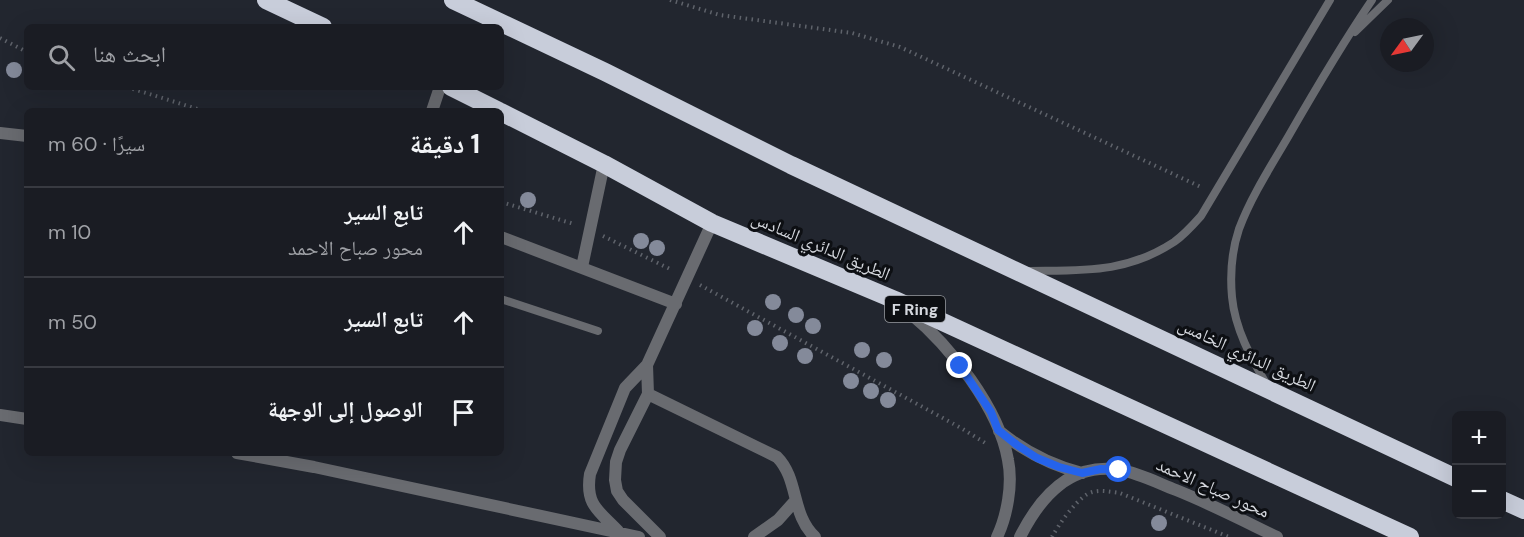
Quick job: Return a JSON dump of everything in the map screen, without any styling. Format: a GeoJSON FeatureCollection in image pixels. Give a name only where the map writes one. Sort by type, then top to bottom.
{"type":"FeatureCollection","features":[{"type":"Feature","properties":{"kind":"highway"},"geometry":{"type":"LineString","coordinates":[[266,0],[317,24]]}},
{"type":"Feature","properties":{"kind":"highway"},"geometry":{"type":"LineString","coordinates":[[453,0],[504,24]]}},
{"type":"Feature","properties":{"kind":"highway"},"geometry":{"type":"LineString","coordinates":[[504,24],[791,165],[1020,271]]}},
{"type":"Feature","properties":{"kind":"highway","name":"الطريق الدائري السادس"},"geometry":{"type":"LineString","coordinates":[[457,90],[492,108]]}},
{"type":"Feature","properties":{"kind":"highway","name":"الطريق الدائري السادس"},"geometry":{"type":"LineString","coordinates":[[504,114],[604,164],[712,223],[895,300],[1410,537]]}},
{"type":"Feature","properties":{"kind":"highway","name":"الطريق الدائري الخامس"},"geometry":{"type":"LineString","coordinates":[[1020,271],[1452,476]]}},
{"type":"Feature","properties":{"kind":"highway"},"geometry":{"type":"LineString","coordinates":[[1506,502],[1524,510]]}},
{"type":"Feature","properties":{"kind":"street"},"geometry":{"type":"LineString","coordinates":[[433,108],[439,90]]}},
{"type":"Feature","properties":{"kind":"street"},"geometry":{"type":"LineString","coordinates":[[0,133],[24,136]]}},
{"type":"Feature","properties":{"kind":"street"},"geometry":{"type":"LineString","coordinates":[[582,267],[604,164]]}},
{"type":"Feature","properties":{"kind":"street"},"geometry":{"type":"LineString","coordinates":[[618,531],[590,500],[588,487],[590,474],[625,388],[647,366],[712,223]]}},
{"type":"Feature","properties":{"kind":"street"},"geometry":{"type":"LineString","coordinates":[[504,238],[676,304]]}},
{"type":"Feature","properties":{"kind":"street"},"geometry":{"type":"LineString","coordinates":[[895,300],[941,342],[991,412],[1008,458],[1010,471],[1008,494],[997,537]]}},
{"type":"Feature","properties":{"kind":"street"},"geometry":{"type":"LineString","coordinates":[[647,366],[648,394],[620,450],[616,462],[615,480],[617,491],[623,500],[660,537]]}},
{"type":"Feature","properties":{"kind":"street"},"geometry":{"type":"LineString","coordinates":[[648,394],[777,456],[788,471],[800,518],[815,537]]}},
{"type":"Feature","properties":{"kind":"street"},"geometry":{"type":"LineString","coordinates":[[0,415],[24,419]]}},
{"type":"Feature","properties":{"kind":"street"},"geometry":{"type":"LineString","coordinates":[[998,430],[1037,458],[1082,473]]}},
{"type":"Feature","properties":{"kind":"street"},"geometry":{"type":"LineString","coordinates":[[255,456],[314,466],[639,537]]}},
{"type":"Feature","properties":{"kind":"street","name":"محور صباح الاحمد"},"geometry":{"type":"LineString","coordinates":[[1020,537],[1040,502],[1059,485],[1082,473],[1101,469],[1119,470],[1139,475],[1197,499],[1277,537]]}},
{"type":"Feature","properties":{"kind":"street"},"geometry":{"type":"LineString","coordinates":[[754,537],[778,520],[795,501]]}},
{"type":"Feature","properties":{"kind":"lane"},"geometry":{"type":"LineString","coordinates":[[1020,271],[1112,268],[1146,259],[1176,241],[1202,216],[1330,0]]}},
{"type":"Feature","properties":{"kind":"lane"},"geometry":{"type":"LineString","coordinates":[[1268,388],[1239,331],[1232,297],[1232,263],[1239,230],[1253,199],[1344,42],[1371,0]]}},
{"type":"Feature","properties":{"kind":"lane"},"geometry":{"type":"LineString","coordinates":[[1344,42],[1388,0]]}},
{"type":"Feature","properties":{"kind":"lane"},"geometry":{"type":"LineString","coordinates":[[504,300],[598,331]]}},
{"type":"Feature","properties":{"kind":"lane"},"geometry":{"type":"LineString","coordinates":[[579,523],[598,537]]}},
{"type":"Feature","properties":{"kind":"path"},"geometry":{"type":"LineString","coordinates":[[670,0],[720,15],[852,33],[900,47],[1216,194]]}},
{"type":"Feature","properties":{"kind":"path"},"geometry":{"type":"LineString","coordinates":[[0,38],[24,50]]}},
{"type":"Feature","properties":{"kind":"path"},"geometry":{"type":"LineString","coordinates":[[137,90],[194,108]]}},
{"type":"Feature","properties":{"kind":"path"},"geometry":{"type":"LineString","coordinates":[[504,203],[590,229],[687,278],[960,428],[1008,458]]}},
{"type":"Feature","properties":{"kind":"path"},"geometry":{"type":"LineString","coordinates":[[1052,537],[1067,515],[1087,494],[1103,490],[1131,498],[1229,537]]}},
{"type":"Feature","properties":{"kind":"route"},"geometry":{"type":"LineString","coordinates":[[960,366],[991,412],[998,430],[1017,445],[1037,458],[1082,473],[1101,469],[1119,470]]}}]}
